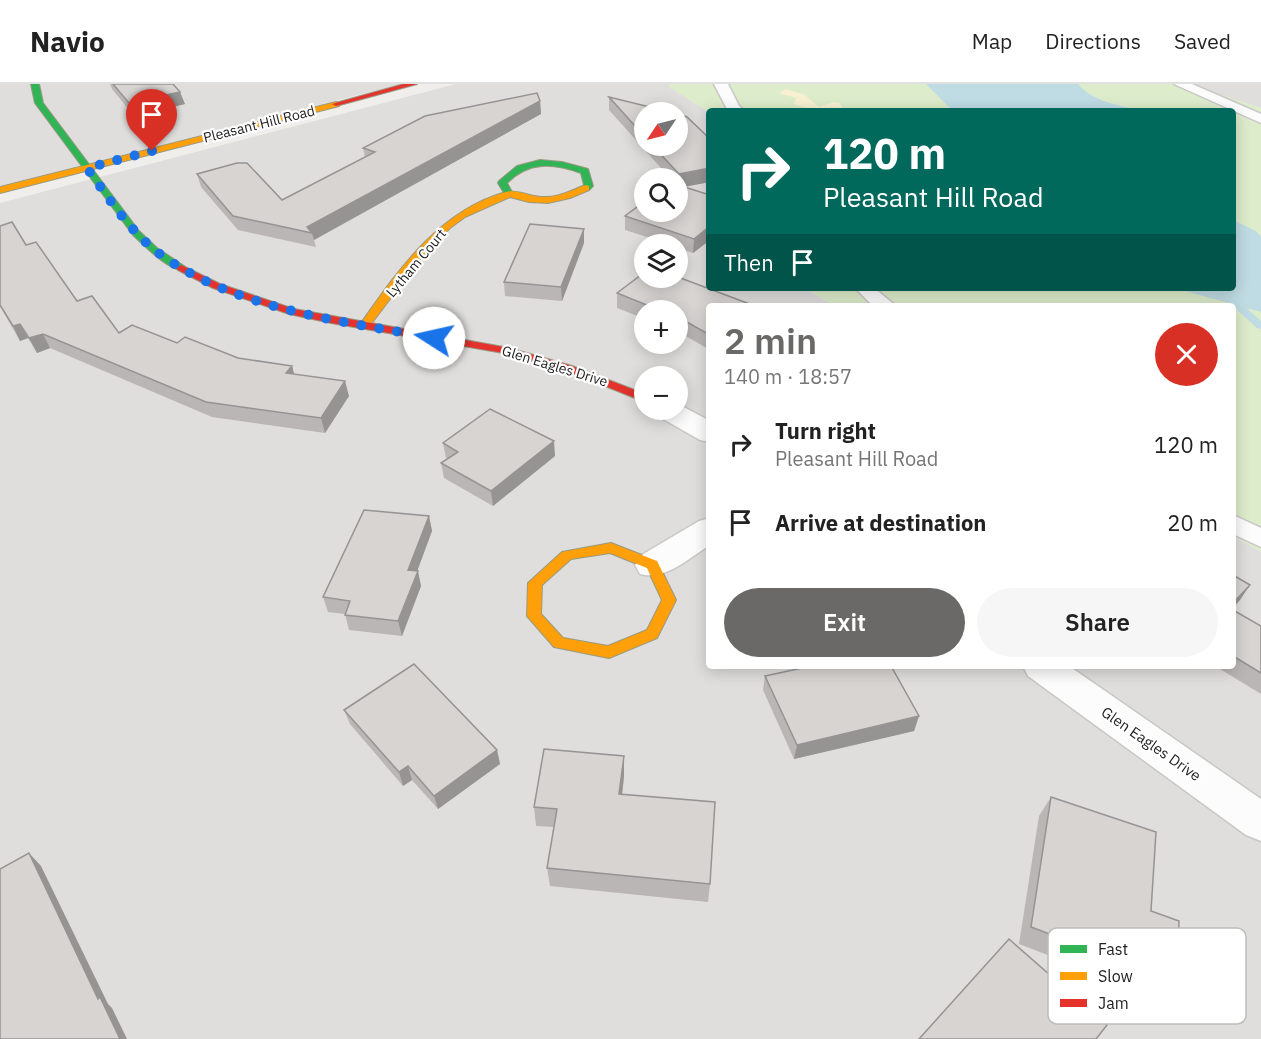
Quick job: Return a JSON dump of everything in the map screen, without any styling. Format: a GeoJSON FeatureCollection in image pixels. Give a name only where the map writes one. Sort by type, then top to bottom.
{"type":"FeatureCollection","features":[{"type":"Feature","properties":{"kind":"street","name":"Glen Eagles Drive"},"geometry":{"type":"LineString","coordinates":[[35,84],[39,103],[130,228],[164,257],[193,274],[255,301],[364,326],[491,347],[530,356],[578,371],[634,394]]}},
{"type":"Feature","properties":{"kind":"street","name":"Pleasant Hill Road"},"geometry":{"type":"LineString","coordinates":[[0,190],[413,84]]}},
{"type":"Feature","properties":{"kind":"street"},"geometry":{"type":"LineString","coordinates":[[538,162],[566,163],[585,171],[589,186],[565,201],[531,202],[509,194],[502,183],[512,171],[538,162]]}},
{"type":"Feature","properties":{"kind":"street","name":"Lytham Court"},"geometry":{"type":"LineString","coordinates":[[364,326],[426,248],[447,226],[462,215],[509,194]]}},
{"type":"Feature","properties":{"kind":"street"},"geometry":{"type":"LineString","coordinates":[[686,420],[706,431]]}},
{"type":"Feature","properties":{"kind":"street"},"geometry":{"type":"LineString","coordinates":[[652,565],[706,531]]}},
{"type":"Feature","properties":{"kind":"street"},"geometry":{"type":"LineString","coordinates":[[611,548],[652,565],[669,600],[652,634],[609,652],[559,643],[534,616],[535,583],[567,555],[611,548]]}},
{"type":"Feature","properties":{"kind":"street","name":"Glen Eagles Drive"},"geometry":{"type":"LineString","coordinates":[[1045,669],[1261,822]]}},
{"type":"Feature","properties":{"kind":"lane"},"geometry":{"type":"LineString","coordinates":[[721,84],[733,108]]}},
{"type":"Feature","properties":{"kind":"lane"},"geometry":{"type":"LineString","coordinates":[[1181,84],[1236,108]]}},
{"type":"Feature","properties":{"kind":"lane"},"geometry":{"type":"LineString","coordinates":[[1236,108],[1261,119]]}},
{"type":"Feature","properties":{"kind":"lane"},"geometry":{"type":"LineString","coordinates":[[867,291],[881,303]]}},
{"type":"Feature","properties":{"kind":"lane"},"geometry":{"type":"LineString","coordinates":[[1236,525],[1261,539]]}},
{"type":"Feature","properties":{"kind":"shaded area"},"geometry":{"type":"Polygon","coordinates":[[[0,84],[401,84],[0,186],[0,84]]]}},
{"type":"Feature","properties":{"kind":"shaded area"},"geometry":{"type":"Polygon","coordinates":[[[456,84],[670,84],[670,87],[706,110],[706,291],[809,291],[830,303],[706,303],[706,669],[1236,669],[1236,538],[1261,552],[1261,1039],[0,1039],[0,203],[456,84]]]}},
{"type":"Feature","properties":{"kind":"shaded area"},"geometry":{"type":"Polygon","coordinates":[[[1189,84],[1261,84],[1261,108],[1195,87],[1189,84]]]}},
{"type":"Feature","properties":{"kind":"green space"},"geometry":{"type":"Polygon","coordinates":[[[670,84],[1189,84],[1261,108],[1261,552],[1236,538],[1236,303],[830,303],[809,291],[1236,291],[1236,108],[706,108],[706,110],[669,87],[670,84]]]}},
{"type":"Feature","properties":{"kind":"sand"},"geometry":{"type":"Polygon","coordinates":[[[786,89],[805,95],[819,107],[833,102],[840,103],[842,108],[806,108],[794,104],[796,98],[779,93],[786,89]]]}},
{"type":"Feature","properties":{"kind":"water"},"geometry":{"type":"Polygon","coordinates":[[[926,84],[1078,84],[1099,99],[1128,108],[950,108],[926,84]]]}},
{"type":"Feature","properties":{"kind":"water"},"geometry":{"type":"Polygon","coordinates":[[[1236,221],[1256,231],[1261,237],[1261,312],[1236,305],[1236,303],[1185,291],[1236,291],[1236,221]]]}},
{"type":"Feature","properties":{"kind":"building"},"geometry":{"type":"Polygon","coordinates":[[[113,84],[173,84],[180,92],[129,103],[113,84]]]}},
{"type":"Feature","properties":{"kind":"building"},"geometry":{"type":"Polygon","coordinates":[[[537,93],[540,101],[307,227],[312,233],[233,216],[197,174],[237,163],[247,163],[282,200],[375,152],[363,148],[425,116],[537,93]]]}},
{"type":"Feature","properties":{"kind":"building"},"geometry":{"type":"Polygon","coordinates":[[[609,97],[634,103],[634,125],[609,97]]]}},
{"type":"Feature","properties":{"kind":"building"},"geometry":{"type":"Polygon","coordinates":[[[688,118],[706,135],[706,169],[688,172],[688,168],[673,168],[662,156],[688,156],[688,118]]]}},
{"type":"Feature","properties":{"kind":"building"},"geometry":{"type":"Polygon","coordinates":[[[688,188],[706,194],[706,229],[694,239],[688,237],[688,234],[679,234],[643,222],[688,222],[688,188]]]}},
{"type":"Feature","properties":{"kind":"building"},"geometry":{"type":"Polygon","coordinates":[[[634,209],[634,219],[625,216],[634,209]]]}},
{"type":"Feature","properties":{"kind":"building"},"geometry":{"type":"Polygon","coordinates":[[[12,222],[26,245],[36,242],[77,301],[92,296],[119,333],[132,325],[177,343],[185,337],[238,358],[292,366],[286,373],[345,381],[321,418],[206,402],[43,334],[29,338],[20,324],[13,326],[0,305],[0,226],[12,222]]]}},
{"type":"Feature","properties":{"kind":"building"},"geometry":{"type":"Polygon","coordinates":[[[530,224],[584,229],[561,287],[504,282],[530,224]]]}},
{"type":"Feature","properties":{"kind":"building"},"geometry":{"type":"Polygon","coordinates":[[[634,280],[634,288],[688,288],[688,281],[706,288],[706,291],[715,291],[747,303],[706,303],[706,333],[688,323],[688,300],[634,300],[617,293],[634,280]]]}},
{"type":"Feature","properties":{"kind":"building"},"geometry":{"type":"Polygon","coordinates":[[[490,409],[554,441],[491,491],[441,463],[458,452],[443,443],[490,409]]]}},
{"type":"Feature","properties":{"kind":"building"},"geometry":{"type":"Polygon","coordinates":[[[364,510],[429,516],[408,570],[418,571],[398,621],[345,615],[350,601],[323,597],[364,510]]]}},
{"type":"Feature","properties":{"kind":"building"},"geometry":{"type":"Polygon","coordinates":[[[1236,577],[1250,585],[1236,600],[1236,577]]]}},
{"type":"Feature","properties":{"kind":"building"},"geometry":{"type":"Polygon","coordinates":[[[1236,612],[1261,626],[1261,673],[1236,658],[1236,612]]]}},
{"type":"Feature","properties":{"kind":"building"},"geometry":{"type":"Polygon","coordinates":[[[414,664],[497,750],[434,796],[408,766],[399,772],[344,710],[414,664]]]}},
{"type":"Feature","properties":{"kind":"building"},"geometry":{"type":"Polygon","coordinates":[[[797,669],[893,669],[919,716],[797,745],[765,676],[797,669]]]}},
{"type":"Feature","properties":{"kind":"building"},"geometry":{"type":"Polygon","coordinates":[[[544,749],[624,756],[619,794],[715,802],[710,884],[547,868],[557,809],[534,807],[544,749]]]}},
{"type":"Feature","properties":{"kind":"building"},"geometry":{"type":"Polygon","coordinates":[[[1051,797],[1156,832],[1151,911],[1179,921],[1179,928],[1048,928],[1048,933],[1031,927],[1051,797]]]}},
{"type":"Feature","properties":{"kind":"building"},"geometry":{"type":"Polygon","coordinates":[[[29,853],[98,999],[100,997],[120,1039],[0,1039],[0,869],[29,853]]]}},
{"type":"Feature","properties":{"kind":"building"},"geometry":{"type":"Polygon","coordinates":[[[1009,939],[1048,973],[1048,1024],[1107,1025],[1096,1039],[919,1039],[1009,939]]]}},
{"type":"Feature","properties":{"kind":"waterway"},"geometry":{"type":"LineString","coordinates":[[1221,291],[1235,303]]}},
{"type":"Feature","properties":{"kind":"waterway"},"geometry":{"type":"LineString","coordinates":[[1236,304],[1261,326]]}},
{"type":"Feature","properties":{"kind":"traffic: fast"},"geometry":{"type":"LineString","coordinates":[[35,84],[39,103],[136,233],[154,250],[181,268]]}},
{"type":"Feature","properties":{"kind":"traffic: fast"},"geometry":{"type":"LineString","coordinates":[[509,194],[502,183],[520,168],[540,162],[562,164],[585,171],[589,186],[586,188]]}},
{"type":"Feature","properties":{"kind":"traffic: slow"},"geometry":{"type":"LineString","coordinates":[[0,190],[336,104]]}},
{"type":"Feature","properties":{"kind":"traffic: slow"},"geometry":{"type":"LineString","coordinates":[[364,326],[433,238],[462,215],[509,194],[529,199],[548,200],[567,197],[586,188]]}},
{"type":"Feature","properties":{"kind":"traffic: slow"},"geometry":{"type":"LineString","coordinates":[[611,548],[652,565],[669,600],[652,634],[609,652],[559,643],[534,616],[535,583],[567,555],[611,548]]}},
{"type":"Feature","properties":{"kind":"traffic: jam"},"geometry":{"type":"LineString","coordinates":[[336,104],[413,84]]}},
{"type":"Feature","properties":{"kind":"traffic: jam"},"geometry":{"type":"LineString","coordinates":[[181,268],[217,286],[292,311],[509,351],[568,368],[634,393]]}},
{"type":"Feature","properties":{"kind":"route"},"geometry":{"type":"LineString","coordinates":[[152,151],[87,168],[130,228],[164,257],[219,287],[255,301],[364,326],[434,338]]}}]}
